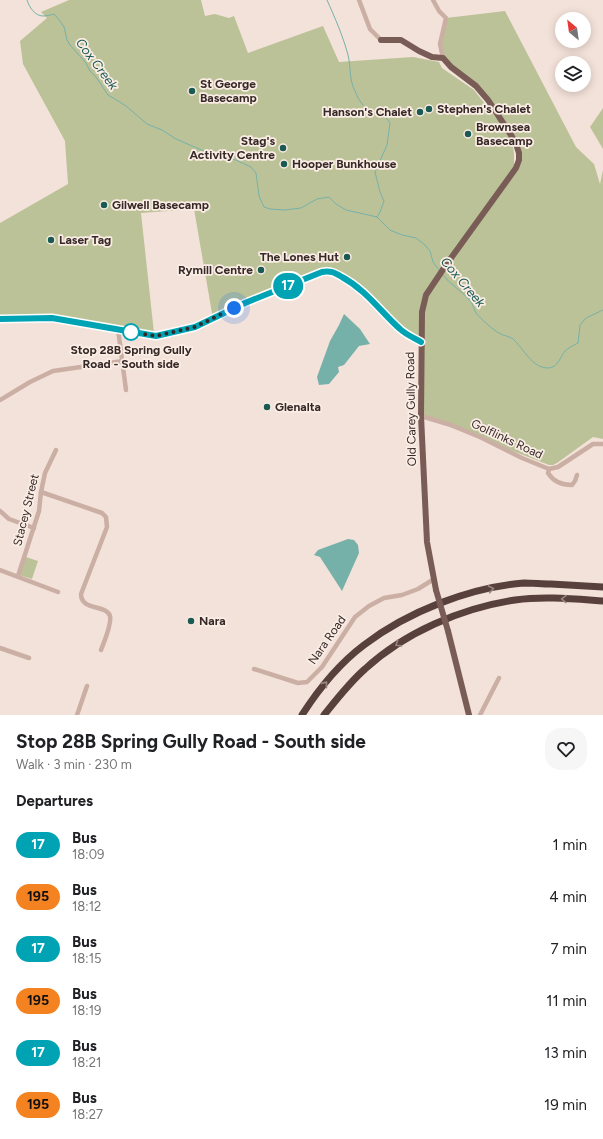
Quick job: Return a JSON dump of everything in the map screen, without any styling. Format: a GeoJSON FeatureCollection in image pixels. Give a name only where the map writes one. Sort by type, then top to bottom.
{"type":"FeatureCollection","features":[{"type":"Feature","properties":{"kind":"highway"},"geometry":{"type":"LineString","coordinates":[[302,715],[329,679],[363,646],[384,631],[430,608],[468,594],[491,588],[522,584],[603,587]]}},
{"type":"Feature","properties":{"kind":"highway"},"geometry":{"type":"LineString","coordinates":[[324,715],[347,687],[364,670],[397,644],[456,616],[477,608],[515,600],[564,599],[603,601]]}},
{"type":"Feature","properties":{"kind":"main road"},"geometry":{"type":"LineString","coordinates":[[381,40],[401,40],[419,51],[432,56],[444,58]]}},
{"type":"Feature","properties":{"kind":"main road","name":"Old Carey Gully Road"},"geometry":{"type":"LineString","coordinates":[[444,58],[451,67],[476,86],[488,100],[511,135],[519,153],[519,160],[516,168],[426,295],[422,312],[421,416],[427,542],[436,590],[469,715]]}},
{"type":"Feature","properties":{"kind":"main road"},"geometry":{"type":"LineString","coordinates":[[0,319],[52,318],[156,336],[195,327],[245,303],[327,270],[352,282],[401,330],[421,342]]}},
{"type":"Feature","properties":{"kind":"street"},"geometry":{"type":"LineString","coordinates":[[359,0],[370,29],[381,40]]}},
{"type":"Feature","properties":{"kind":"street"},"geometry":{"type":"LineString","coordinates":[[433,0],[439,11],[446,18],[440,44],[444,58]]}},
{"type":"Feature","properties":{"kind":"street"},"geometry":{"type":"LineString","coordinates":[[118,330],[126,390]]}},
{"type":"Feature","properties":{"kind":"street"},"geometry":{"type":"LineString","coordinates":[[0,400],[30,382],[53,371],[123,361]]}},
{"type":"Feature","properties":{"kind":"street","name":"Golflinks Road"},"geometry":{"type":"LineString","coordinates":[[421,416],[451,425],[549,469],[558,467],[593,444],[603,444]]}},
{"type":"Feature","properties":{"kind":"street","name":"Stacey Street"},"geometry":{"type":"LineString","coordinates":[[18,576],[39,511],[45,474],[56,450]]}},
{"type":"Feature","properties":{"kind":"street"},"geometry":{"type":"LineString","coordinates":[[549,469],[548,473],[550,476],[558,482],[566,485],[572,485],[577,475]]}},
{"type":"Feature","properties":{"kind":"street"},"geometry":{"type":"LineString","coordinates":[[41,492],[102,513],[106,517],[107,527],[80,594],[84,603],[107,611],[110,615],[110,624],[101,650]]}},
{"type":"Feature","properties":{"kind":"street"},"geometry":{"type":"LineString","coordinates":[[0,511],[9,519],[34,528]]}},
{"type":"Feature","properties":{"kind":"street"},"geometry":{"type":"LineString","coordinates":[[0,570],[58,592]]}},
{"type":"Feature","properties":{"kind":"street","name":"Nara Road"},"geometry":{"type":"LineString","coordinates":[[254,669],[298,683],[307,682],[322,668],[355,617],[369,606],[384,598],[402,595],[418,589],[434,579]]}},
{"type":"Feature","properties":{"kind":"street"},"geometry":{"type":"LineString","coordinates":[[0,648],[29,658]]}},
{"type":"Feature","properties":{"kind":"street"},"geometry":{"type":"LineString","coordinates":[[480,715],[499,678]]}},
{"type":"Feature","properties":{"kind":"street"},"geometry":{"type":"LineString","coordinates":[[77,715],[87,686]]}},
{"type":"Feature","properties":{"kind":"green space"},"geometry":{"type":"Polygon","coordinates":[[[69,0],[201,0],[205,16],[215,14],[229,18],[234,16],[248,53],[323,26],[339,62],[413,57],[439,62],[442,68],[474,90],[511,137],[514,153],[514,169],[483,214],[516,168],[519,153],[513,139],[507,129],[482,92],[447,64],[441,53],[440,40],[446,18],[505,11],[576,147],[594,164],[600,184],[603,170],[603,439],[593,437],[557,463],[549,465],[421,416],[421,342],[402,331],[351,282],[332,272],[321,272],[245,303],[213,319],[194,209],[141,213],[154,333],[53,315],[0,316],[0,223],[68,184],[65,141],[23,64],[20,41],[47,18],[41,12],[69,0]]]}},
{"type":"Feature","properties":{"kind":"green space"},"geometry":{"type":"Polygon","coordinates":[[[603,108],[603,149],[590,127],[603,108]]]}},
{"type":"Feature","properties":{"kind":"green space"},"geometry":{"type":"Polygon","coordinates":[[[26,557],[38,561],[32,579],[19,575],[26,557]]]}},
{"type":"Feature","properties":{"kind":"water"},"geometry":{"type":"Polygon","coordinates":[[[344,314],[360,329],[370,344],[359,346],[344,365],[338,367],[339,372],[329,384],[319,385],[317,377],[330,341],[344,314]]]}},
{"type":"Feature","properties":{"kind":"water"},"geometry":{"type":"Polygon","coordinates":[[[348,539],[354,540],[358,545],[359,553],[342,591],[320,557],[314,555],[318,550],[348,539]]]}},
{"type":"Feature","properties":{"kind":"waterway","name":"Cox Creek"},"geometry":{"type":"LineString","coordinates":[[27,0],[35,13],[40,16],[54,14],[60,21],[64,27],[67,40],[70,45],[86,63],[90,71],[108,95],[126,106],[147,124],[162,130],[176,139],[213,155],[236,160],[251,167],[256,173],[259,196],[264,207],[285,210],[301,208],[317,199],[329,197],[336,204],[346,210],[377,217],[390,230],[402,235],[416,238],[430,251],[433,262],[439,270]]}},
{"type":"Feature","properties":{"kind":"waterway"},"geometry":{"type":"LineString","coordinates":[[327,0],[339,27],[346,48],[353,87],[357,96],[367,109],[383,116],[390,123],[387,145],[375,172],[384,201],[377,217]]}},
{"type":"Feature","properties":{"kind":"waterway","name":"Cox Creek"},"geometry":{"type":"LineString","coordinates":[[442,274],[468,298],[476,313],[483,321],[496,331],[513,339],[537,365],[542,367],[551,368],[554,366],[565,351],[578,343],[580,325],[586,318],[603,310]]}},
{"type":"Feature","properties":{"kind":"bus line","name":"17"},"geometry":{"type":"LineString","coordinates":[[0,319],[52,318],[156,336],[195,327],[245,303],[327,270],[352,282],[401,330],[421,342]]}},
{"type":"Feature","properties":{"kind":"place","name":"St George Basecamp"},"geometry":{"type":"Point","coordinates":[192,91]}},
{"type":"Feature","properties":{"kind":"place","name":"Stephen's Chalet"},"geometry":{"type":"Point","coordinates":[429,109]}},
{"type":"Feature","properties":{"kind":"place","name":"Hanson's Chalet"},"geometry":{"type":"Point","coordinates":[420,112]}},
{"type":"Feature","properties":{"kind":"place","name":"Brownsea Basecamp"},"geometry":{"type":"Point","coordinates":[468,134]}},
{"type":"Feature","properties":{"kind":"place","name":"Stag's Activity Centre"},"geometry":{"type":"Point","coordinates":[283,148]}},
{"type":"Feature","properties":{"kind":"place","name":"Hooper Bunkhouse"},"geometry":{"type":"Point","coordinates":[284,164]}},
{"type":"Feature","properties":{"kind":"place","name":"Gilwell Basecamp"},"geometry":{"type":"Point","coordinates":[104,205]}},
{"type":"Feature","properties":{"kind":"place","name":"Laser Tag"},"geometry":{"type":"Point","coordinates":[51,240]}},
{"type":"Feature","properties":{"kind":"place","name":"The Lones Hut"},"geometry":{"type":"Point","coordinates":[347,257]}},
{"type":"Feature","properties":{"kind":"place","name":"Rymill Centre"},"geometry":{"type":"Point","coordinates":[261,270]}},
{"type":"Feature","properties":{"kind":"place","name":"Stop 28B Spring Gully Road - South side"},"geometry":{"type":"Point","coordinates":[131,332]}},
{"type":"Feature","properties":{"kind":"place","name":"Glenalta"},"geometry":{"type":"Point","coordinates":[267,407]}},
{"type":"Feature","properties":{"kind":"place","name":"Nara"},"geometry":{"type":"Point","coordinates":[191,621]}},
{"type":"Feature","properties":{"kind":"route"},"geometry":{"type":"LineString","coordinates":[[131,332],[156,336],[195,327],[234,308]]}}]}
